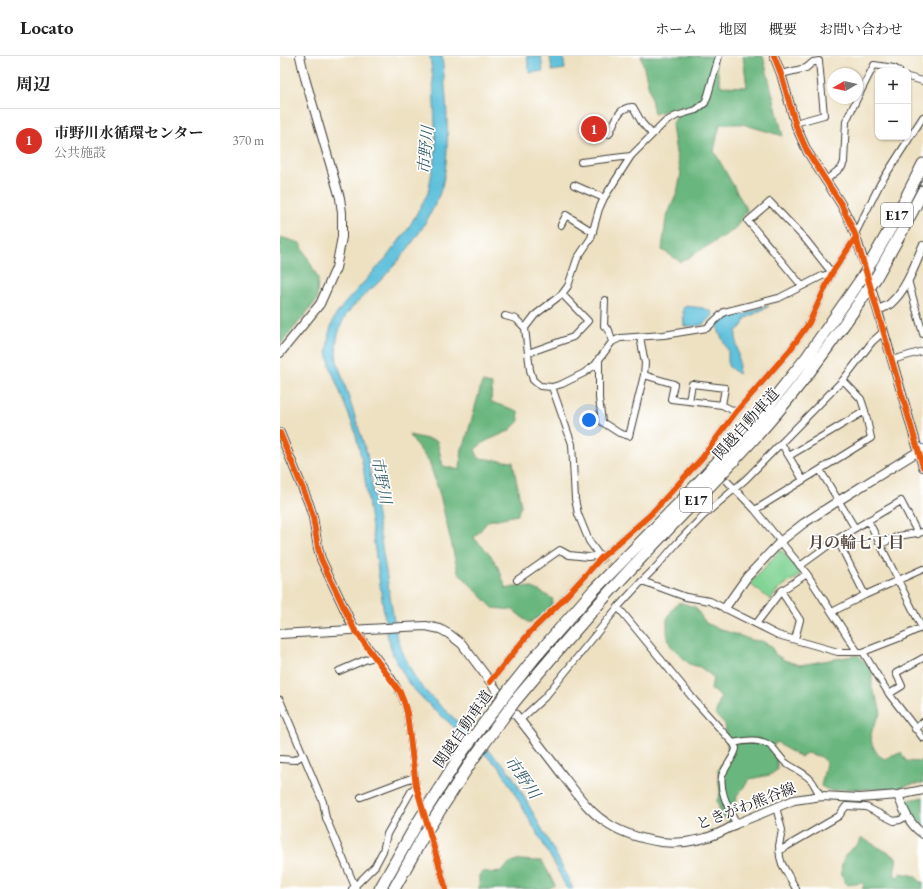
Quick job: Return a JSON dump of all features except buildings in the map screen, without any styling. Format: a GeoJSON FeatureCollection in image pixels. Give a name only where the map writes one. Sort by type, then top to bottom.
{"type":"FeatureCollection","features":[{"type":"Feature","properties":{"kind":"highway","name":"関越自動車道"},"geometry":{"type":"LineString","coordinates":[[380,889],[415,827],[503,691],[593,591],[686,496],[760,416],[807,357],[862,278],[891,227],[923,164]]}},
{"type":"Feature","properties":{"kind":"highway","name":"関越自動車道"},"geometry":{"type":"LineString","coordinates":[[394,889],[424,835],[473,759],[515,701],[602,600],[767,424],[816,363],[874,279],[923,191]]}},
{"type":"Feature","properties":{"kind":"street"},"geometry":{"type":"LineString","coordinates":[[280,353],[320,304],[336,268],[342,237],[342,213],[340,198],[300,56]]}},
{"type":"Feature","properties":{"kind":"street"},"geometry":{"type":"LineString","coordinates":[[525,328],[535,315],[562,294],[568,286],[578,259],[591,238],[604,198],[631,156],[665,122],[676,116],[696,110],[705,103],[719,56]]}},
{"type":"Feature","properties":{"kind":"street"},"geometry":{"type":"LineString","coordinates":[[774,56],[782,74],[795,123],[807,151],[841,204],[856,235],[892,360],[921,450],[923,467]]}},
{"type":"Feature","properties":{"kind":"street"},"geometry":{"type":"LineString","coordinates":[[782,74],[806,68],[813,62],[819,61],[824,115],[795,123]]}},
{"type":"Feature","properties":{"kind":"street"},"geometry":{"type":"LineString","coordinates":[[825,181],[842,167],[844,162],[846,121],[874,65],[894,68]]}},
{"type":"Feature","properties":{"kind":"street"},"geometry":{"type":"LineString","coordinates":[[911,78],[923,81]]}},
{"type":"Feature","properties":{"kind":"street"},"geometry":{"type":"LineString","coordinates":[[609,134],[622,109],[627,106],[632,107],[642,123],[652,134]]}},
{"type":"Feature","properties":{"kind":"street"},"geometry":{"type":"LineString","coordinates":[[490,682],[531,631],[560,603],[601,556],[650,515],[704,460],[736,412],[790,350],[809,323],[832,273],[856,235],[880,184],[923,117]]}},
{"type":"Feature","properties":{"kind":"street"},"geometry":{"type":"LineString","coordinates":[[581,162],[631,156]]}},
{"type":"Feature","properties":{"kind":"street"},"geometry":{"type":"LineString","coordinates":[[574,185],[604,198]]}},
{"type":"Feature","properties":{"kind":"street"},"geometry":{"type":"LineString","coordinates":[[802,286],[748,221],[770,202],[806,240],[832,273]]}},
{"type":"Feature","properties":{"kind":"street"},"geometry":{"type":"LineString","coordinates":[[561,225],[566,215],[593,232]]}},
{"type":"Feature","properties":{"kind":"street"},"geometry":{"type":"LineString","coordinates":[[878,310],[891,303],[908,280],[920,260],[923,246]]}},
{"type":"Feature","properties":{"kind":"street"},"geometry":{"type":"LineString","coordinates":[[505,316],[516,318],[525,328],[530,370],[533,380],[540,386],[552,387],[562,384],[584,373],[594,365],[612,342],[620,338],[664,335],[707,328],[724,312],[779,298],[822,276],[832,273]]}},
{"type":"Feature","properties":{"kind":"street"},"geometry":{"type":"LineString","coordinates":[[908,280],[923,334]]}},
{"type":"Feature","properties":{"kind":"street"},"geometry":{"type":"LineString","coordinates":[[528,352],[573,337],[588,321],[562,294]]}},
{"type":"Feature","properties":{"kind":"street"},"geometry":{"type":"LineString","coordinates":[[605,300],[604,326],[609,330],[612,342]]}},
{"type":"Feature","properties":{"kind":"street"},"geometry":{"type":"LineString","coordinates":[[518,717],[545,697],[618,607],[642,581],[703,516],[746,479],[843,380],[872,342],[884,331]]}},
{"type":"Feature","properties":{"kind":"street"},"geometry":{"type":"LineString","coordinates":[[599,358],[599,398],[602,422],[619,433],[629,436],[644,375],[645,363],[640,337]]}},
{"type":"Feature","properties":{"kind":"street"},"geometry":{"type":"LineString","coordinates":[[892,360],[923,351]]}},
{"type":"Feature","properties":{"kind":"street"},"geometry":{"type":"LineString","coordinates":[[644,375],[674,384],[671,399],[722,405],[736,412]]}},
{"type":"Feature","properties":{"kind":"street"},"geometry":{"type":"LineString","coordinates":[[755,510],[871,438],[861,399],[843,380]]}},
{"type":"Feature","properties":{"kind":"street"},"geometry":{"type":"LineString","coordinates":[[689,401],[692,384],[725,388],[722,405]]}},
{"type":"Feature","properties":{"kind":"street"},"geometry":{"type":"LineString","coordinates":[[552,387],[572,444],[575,499],[578,514],[589,541],[601,556]]}},
{"type":"Feature","properties":{"kind":"street"},"geometry":{"type":"LineString","coordinates":[[789,456],[865,411]]}},
{"type":"Feature","properties":{"kind":"street"},"geometry":{"type":"LineString","coordinates":[[280,433],[313,517],[321,559],[354,630],[400,692],[407,713],[416,786],[412,790],[387,834],[383,850],[374,866],[354,888],[326,818],[323,802],[280,700]]}},
{"type":"Feature","properties":{"kind":"street"},"geometry":{"type":"LineString","coordinates":[[781,443],[803,480]]}},
{"type":"Feature","properties":{"kind":"street"},"geometry":{"type":"LineString","coordinates":[[724,608],[747,577],[781,541],[804,523],[921,450]]}},
{"type":"Feature","properties":{"kind":"street"},"geometry":{"type":"LineString","coordinates":[[820,470],[855,528]]}},
{"type":"Feature","properties":{"kind":"street"},"geometry":{"type":"LineString","coordinates":[[728,482],[755,510],[807,574],[889,694],[923,738]]}},
{"type":"Feature","properties":{"kind":"street"},"geometry":{"type":"LineString","coordinates":[[800,566],[837,539],[901,501],[920,533],[898,536],[881,544]]}},
{"type":"Feature","properties":{"kind":"street"},"geometry":{"type":"LineString","coordinates":[[642,581],[686,597],[710,601],[778,635],[838,652],[860,652],[922,628],[868,520]]}},
{"type":"Feature","properties":{"kind":"street"},"geometry":{"type":"LineString","coordinates":[[837,539],[866,595]]}},
{"type":"Feature","properties":{"kind":"street"},"geometry":{"type":"LineString","coordinates":[[516,580],[560,550],[569,555],[601,556]]}},
{"type":"Feature","properties":{"kind":"street"},"geometry":{"type":"LineString","coordinates":[[832,612],[923,569]]}},
{"type":"Feature","properties":{"kind":"street"},"geometry":{"type":"LineString","coordinates":[[756,624],[781,590],[807,574]]}},
{"type":"Feature","properties":{"kind":"street"},"geometry":{"type":"LineString","coordinates":[[629,584],[635,589]]}},
{"type":"Feature","properties":{"kind":"street"},"geometry":{"type":"LineString","coordinates":[[781,590],[800,620],[795,639]]}},
{"type":"Feature","properties":{"kind":"street"},"geometry":{"type":"LineString","coordinates":[[618,607],[695,701],[736,748],[724,772],[722,782],[724,793],[736,824]]}},
{"type":"Feature","properties":{"kind":"street"},"geometry":{"type":"LineString","coordinates":[[280,634],[426,626],[440,629],[462,644],[490,682],[503,691]]}},
{"type":"Feature","properties":{"kind":"street"},"geometry":{"type":"LineString","coordinates":[[339,671],[366,659],[375,657]]}},
{"type":"Feature","properties":{"kind":"street"},"geometry":{"type":"LineString","coordinates":[[889,694],[902,686],[896,673],[923,658]]}},
{"type":"Feature","properties":{"kind":"street","name":"ときがわ熊谷線"},"geometry":{"type":"LineString","coordinates":[[518,717],[587,806],[604,821],[621,831],[650,840],[685,842],[710,836],[728,830],[736,824],[794,800],[822,796],[860,798],[898,795],[923,790]]}},
{"type":"Feature","properties":{"kind":"street"},"geometry":{"type":"LineString","coordinates":[[915,729],[923,722]]}},
{"type":"Feature","properties":{"kind":"street"},"geometry":{"type":"LineString","coordinates":[[733,743],[746,741],[765,742],[772,747],[784,762],[809,778],[813,782],[816,791],[822,796]]}},
{"type":"Feature","properties":{"kind":"street"},"geometry":{"type":"LineString","coordinates":[[280,759],[295,760],[303,755]]}},
{"type":"Feature","properties":{"kind":"street"},"geometry":{"type":"LineString","coordinates":[[361,797],[414,777]]}},
{"type":"Feature","properties":{"kind":"street"},"geometry":{"type":"LineString","coordinates":[[898,795],[913,827],[923,834]]}},
{"type":"Feature","properties":{"kind":"street"},"geometry":{"type":"LineString","coordinates":[[779,851],[839,816],[846,806],[866,807],[894,821],[900,820],[907,816]]}},
{"type":"Feature","properties":{"kind":"street"},"geometry":{"type":"LineString","coordinates":[[776,807],[782,830],[779,851],[782,864],[796,889]]}},
{"type":"Feature","properties":{"kind":"street"},"geometry":{"type":"LineString","coordinates":[[432,840],[446,889]]}},
{"type":"Feature","properties":{"kind":"green space"},"geometry":{"type":"Polygon","coordinates":[[[641,56],[714,56],[721,86],[747,87],[743,56],[763,56],[783,136],[742,124],[720,124],[714,151],[747,210],[734,230],[681,262],[662,250],[666,218],[677,193],[681,173],[676,153],[672,125],[683,106],[654,114],[641,56]]]}},
{"type":"Feature","properties":{"kind":"green space"},"geometry":{"type":"Polygon","coordinates":[[[280,237],[300,243],[318,278],[317,300],[280,345],[280,237]]]}},
{"type":"Feature","properties":{"kind":"green space"},"geometry":{"type":"Polygon","coordinates":[[[482,382],[492,384],[491,402],[518,411],[519,421],[509,431],[486,441],[475,449],[478,458],[513,462],[521,506],[517,515],[488,521],[474,538],[490,554],[500,571],[506,589],[520,586],[536,589],[553,599],[550,610],[529,623],[513,610],[493,608],[458,572],[440,495],[429,462],[409,435],[437,441],[443,466],[460,470],[462,448],[465,443],[482,382]]]}},
{"type":"Feature","properties":{"kind":"green space"},"geometry":{"type":"Polygon","coordinates":[[[779,551],[782,551],[800,573],[799,576],[778,589],[771,600],[750,584],[779,551]]]}},
{"type":"Feature","properties":{"kind":"green space"},"geometry":{"type":"Polygon","coordinates":[[[679,602],[695,607],[706,623],[751,640],[762,641],[771,646],[775,654],[784,660],[800,665],[858,655],[872,671],[872,688],[878,701],[881,713],[871,734],[872,743],[876,752],[885,759],[892,755],[901,753],[906,761],[919,762],[923,758],[923,784],[913,784],[894,789],[843,789],[833,791],[826,789],[821,786],[826,763],[822,757],[806,753],[801,757],[777,742],[770,750],[777,760],[777,770],[770,775],[750,779],[737,796],[735,813],[731,823],[721,816],[717,800],[720,794],[718,770],[728,752],[725,724],[715,715],[721,696],[711,690],[713,677],[700,667],[689,664],[670,645],[667,633],[667,619],[673,608],[679,602]]]}},
{"type":"Feature","properties":{"kind":"green space"},"geometry":{"type":"Polygon","coordinates":[[[923,797],[923,828],[911,816],[908,805],[909,800],[923,797]]]}},
{"type":"Feature","properties":{"kind":"green space"},"geometry":{"type":"Polygon","coordinates":[[[862,838],[896,857],[896,877],[898,877],[901,873],[916,876],[920,882],[923,882],[923,889],[862,889],[864,885],[862,883],[848,885],[842,874],[843,860],[849,850],[858,844],[862,838]]]}},
{"type":"Feature","properties":{"kind":"green space"},"geometry":{"type":"Polygon","coordinates":[[[518,860],[542,861],[555,885],[548,889],[479,889],[479,875],[483,871],[491,873],[498,872],[504,869],[509,863],[518,860]]]}},
{"type":"Feature","properties":{"kind":"water"},"geometry":{"type":"Polygon","coordinates":[[[430,56],[442,56],[445,89],[447,127],[446,164],[439,195],[428,219],[413,242],[379,282],[345,317],[337,338],[337,361],[367,454],[396,633],[403,653],[416,680],[430,696],[504,765],[512,775],[558,858],[573,889],[567,889],[554,863],[500,768],[427,703],[409,684],[393,655],[387,634],[363,466],[355,431],[331,369],[327,352],[329,333],[334,318],[344,304],[386,258],[408,229],[428,193],[436,150],[433,79],[430,56]]]}},
{"type":"Feature","properties":{"kind":"water"},"geometry":{"type":"Polygon","coordinates":[[[527,56],[541,56],[543,71],[529,73],[527,56]]]}},
{"type":"Feature","properties":{"kind":"water"},"geometry":{"type":"Polygon","coordinates":[[[550,56],[563,56],[565,69],[552,71],[550,56]]]}},
{"type":"Feature","properties":{"kind":"water"},"geometry":{"type":"Polygon","coordinates":[[[687,306],[703,308],[712,312],[713,315],[704,324],[684,326],[683,308],[687,306]]]}},
{"type":"Feature","properties":{"kind":"water"},"geometry":{"type":"Polygon","coordinates":[[[769,306],[745,319],[742,326],[736,331],[739,363],[738,374],[728,366],[728,351],[717,325],[729,313],[743,315],[762,307],[769,306]]]}},
{"type":"Feature","properties":{"kind":"tunnel"},"geometry":{"type":"LineString","coordinates":[[706,462],[728,482]]}},
{"type":"Feature","properties":{"kind":"tunnel"},"geometry":{"type":"LineString","coordinates":[[601,558],[615,571]]}},
{"type":"Feature","properties":{"kind":"tunnel"},"geometry":{"type":"LineString","coordinates":[[416,786],[424,812]]}},
{"type":"Feature","properties":{"kind":"cycle path"},"geometry":{"type":"LineString","coordinates":[[774,56],[781,74],[796,126],[807,151],[841,204],[855,234],[923,467]]}},
{"type":"Feature","properties":{"kind":"cycle path"},"geometry":{"type":"LineString","coordinates":[[490,682],[531,631],[560,603],[601,558],[650,515],[702,458],[736,412],[790,350],[809,323],[832,273],[856,237]]}},
{"type":"Feature","properties":{"kind":"cycle path"},"geometry":{"type":"LineString","coordinates":[[280,433],[309,504],[321,559],[354,629],[400,692],[404,702],[407,713],[416,786],[446,889]]}},
{"type":"Feature","properties":{"kind":"place","name":"市野川水循環センター"},"geometry":{"type":"Point","coordinates":[594,129]}},
{"type":"Feature","properties":{"kind":"district","name":"月の輪七丁目"},"geometry":{"type":"Point","coordinates":[856,542]}},
{"type":"Feature","properties":{"kind":"water label","name":"市野川"},"geometry":{"type":"Point","coordinates":[425,150]}},
{"type":"Feature","properties":{"kind":"water label","name":"市野川"},"geometry":{"type":"Point","coordinates":[382,480]}},
{"type":"Feature","properties":{"kind":"water label","name":"市野川"},"geometry":{"type":"Point","coordinates":[523,777]}}]}
